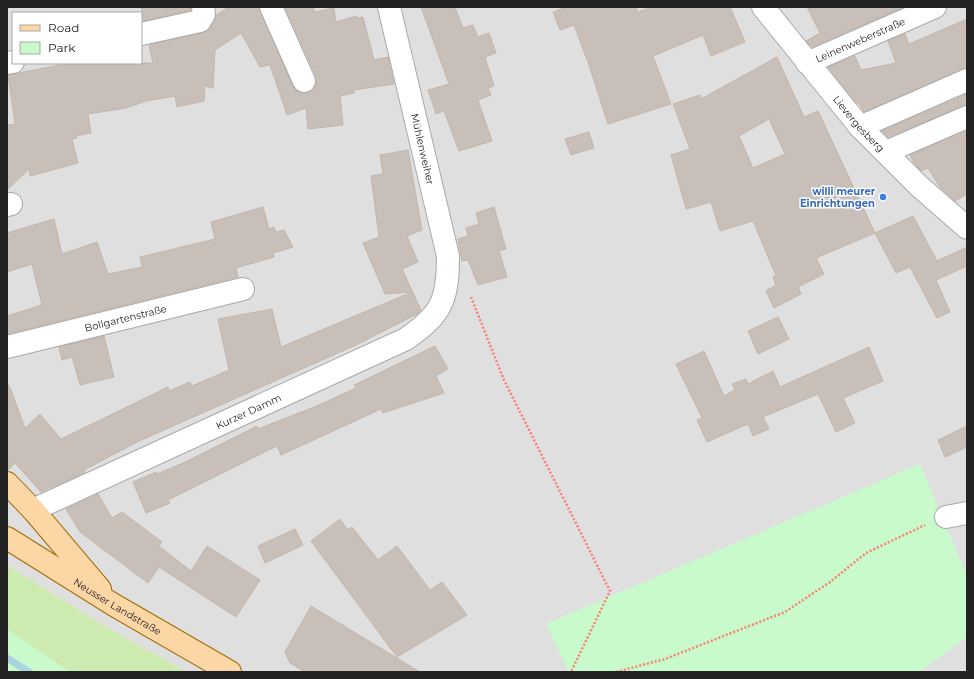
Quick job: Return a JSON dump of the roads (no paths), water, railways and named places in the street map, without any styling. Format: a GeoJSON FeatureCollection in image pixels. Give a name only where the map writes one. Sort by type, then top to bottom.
{"type":"FeatureCollection","features":[{"type":"Feature","properties":{"kind":"main road"},"geometry":{"type":"LineString","coordinates":[[7,483],[33,510],[114,605]]}},
{"type":"Feature","properties":{"kind":"main road","name":"Neusser Landstraße"},"geometry":{"type":"LineString","coordinates":[[7,538],[114,605],[230,672]]}},
{"type":"Feature","properties":{"kind":"street"},"geometry":{"type":"LineString","coordinates":[[142,34],[200,21],[204,14],[203,7]]}},
{"type":"Feature","properties":{"kind":"street"},"geometry":{"type":"LineString","coordinates":[[271,7],[304,81]]}},
{"type":"Feature","properties":{"kind":"street","name":"Mühlenweiher"},"geometry":{"type":"LineString","coordinates":[[390,7],[448,256],[446,292]]}},
{"type":"Feature","properties":{"kind":"street","name":"Lievergesberg"},"geometry":{"type":"LineString","coordinates":[[763,7],[860,128],[919,186],[967,228]]}},
{"type":"Feature","properties":{"kind":"street","name":"Leinenweberstraße"},"geometry":{"type":"LineString","coordinates":[[807,63],[935,7]]}},
{"type":"Feature","properties":{"kind":"street"},"geometry":{"type":"LineString","coordinates":[[860,128],[967,80]]}},
{"type":"Feature","properties":{"kind":"street"},"geometry":{"type":"LineString","coordinates":[[886,152],[967,117]]}},
{"type":"Feature","properties":{"kind":"street","name":"Bollgartenstraße"},"geometry":{"type":"LineString","coordinates":[[7,347],[243,289]]}},
{"type":"Feature","properties":{"kind":"street","name":"Kurzer Damm"},"geometry":{"type":"LineString","coordinates":[[33,510],[406,339],[427,324],[438,309],[446,292]]}},
{"type":"Feature","properties":{"kind":"street"},"geometry":{"type":"LineString","coordinates":[[946,517],[967,512]]}},
{"type":"Feature","properties":{"kind":"waterway"},"geometry":{"type":"LineString","coordinates":[[7,658],[29,672]]}},
{"type":"Feature","properties":{"kind":"place","name":"willi meurer Einrichtungen"},"geometry":{"type":"Point","coordinates":[883,197]}}]}
